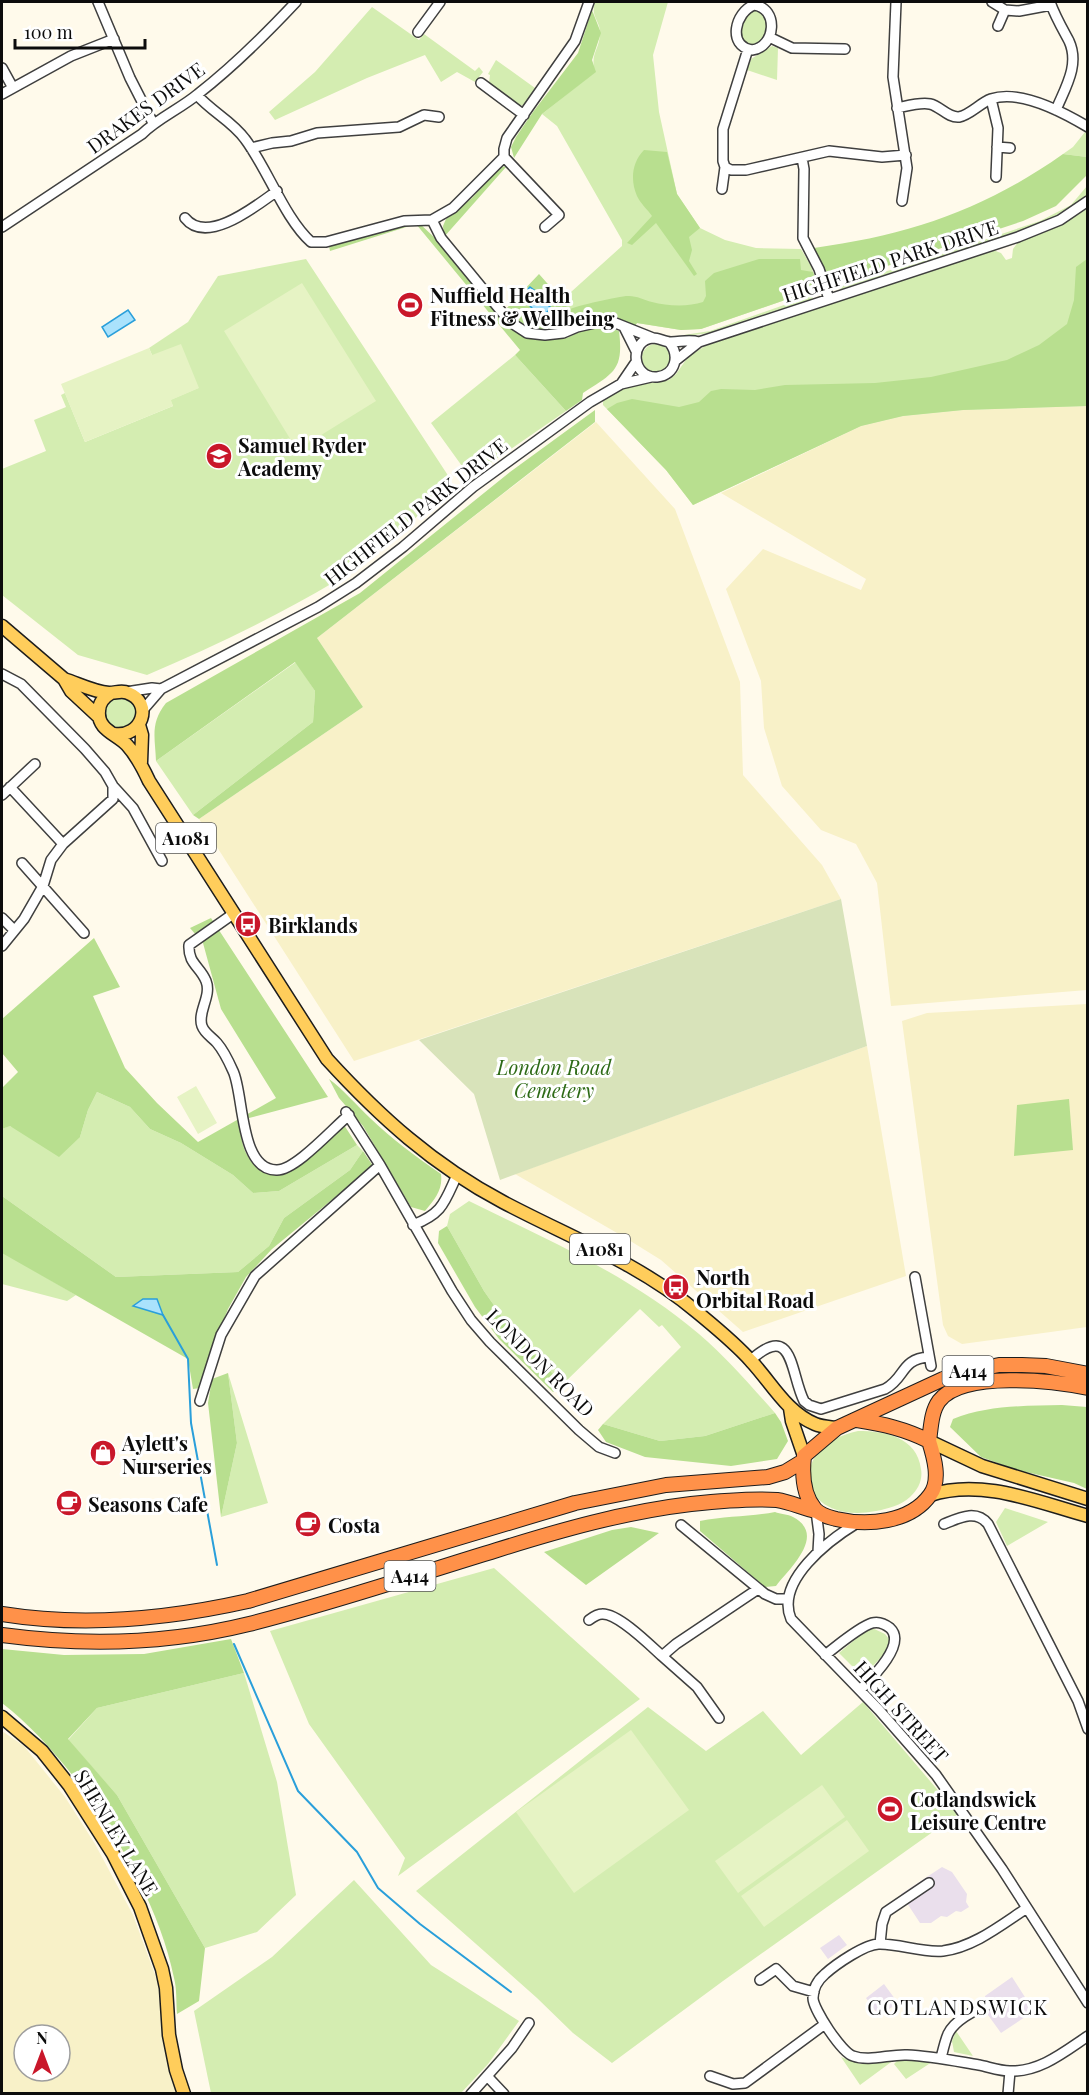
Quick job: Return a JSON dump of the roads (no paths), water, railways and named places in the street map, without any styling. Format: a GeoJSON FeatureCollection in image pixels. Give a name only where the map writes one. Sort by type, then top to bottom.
{"type":"FeatureCollection","features":[{"type":"Feature","properties":{"kind":"highway","name":"A414"},"geometry":{"type":"LineString","coordinates":[[857,1420],[943,1379],[977,1368],[1046,1366],[1088,1374]]}},
{"type":"Feature","properties":{"kind":"highway","name":"A414"},"geometry":{"type":"LineString","coordinates":[[929,1441],[936,1408],[946,1395],[956,1390],[989,1382],[1020,1379],[1088,1388]]}},
{"type":"Feature","properties":{"kind":"highway"},"geometry":{"type":"LineString","coordinates":[[857,1420],[894,1426],[929,1441],[935,1466],[930,1495],[918,1508],[883,1521],[857,1522],[832,1518],[816,1511],[804,1484],[804,1459],[837,1428],[857,1420]]}},
{"type":"Feature","properties":{"kind":"highway","name":"A414"},"geometry":{"type":"LineString","coordinates":[[2,1614],[24,1618],[75,1620],[144,1618],[199,1611],[248,1601],[575,1503],[666,1485],[768,1477],[785,1472],[804,1459]]}},
{"type":"Feature","properties":{"kind":"highway","name":"A414"},"geometry":{"type":"LineString","coordinates":[[2,1635],[63,1642],[102,1642],[157,1639],[207,1632],[294,1612],[554,1532],[629,1513],[699,1503],[768,1500],[780,1500],[816,1511]]}},
{"type":"Feature","properties":{"kind":"main road","name":"A1081"},"geometry":{"type":"LineString","coordinates":[[2,626],[64,680],[75,697],[99,717],[106,730],[124,742],[141,762],[149,781],[327,1059],[371,1106],[409,1140],[457,1175],[504,1203],[582,1239],[637,1270],[689,1305],[751,1360],[790,1408],[818,1425],[837,1428]]}},
{"type":"Feature","properties":{"kind":"main road","name":"A1081"},"geometry":{"type":"LineString","coordinates":[[64,680],[111,693],[126,692]]}},
{"type":"Feature","properties":{"kind":"main road"},"geometry":{"type":"LineString","coordinates":[[126,692],[136,698],[142,711]]}},
{"type":"Feature","properties":{"kind":"main road"},"geometry":{"type":"LineString","coordinates":[[99,717],[102,700],[111,693]]}},
{"type":"Feature","properties":{"kind":"main road","name":"A1081"},"geometry":{"type":"LineString","coordinates":[[141,762],[142,735],[138,725],[142,711]]}},
{"type":"Feature","properties":{"kind":"main road"},"geometry":{"type":"LineString","coordinates":[[114,734],[128,734],[138,725]]}},
{"type":"Feature","properties":{"kind":"main road","name":"A1081"},"geometry":{"type":"LineString","coordinates":[[790,1408],[804,1459]]}},
{"type":"Feature","properties":{"kind":"main road"},"geometry":{"type":"LineString","coordinates":[[929,1441],[982,1466],[1088,1499]]}},
{"type":"Feature","properties":{"kind":"main road"},"geometry":{"type":"LineString","coordinates":[[930,1495],[956,1489],[979,1489],[1088,1516]]}},
{"type":"Feature","properties":{"kind":"main road","name":"SHENLEY LANE"},"geometry":{"type":"LineString","coordinates":[[2,1717],[42,1751],[69,1785],[113,1854],[141,1907],[162,1969],[176,2070],[184,2094]]}},
{"type":"Feature","properties":{"kind":"street"},"geometry":{"type":"LineString","coordinates":[[98,2],[153,123]]}},
{"type":"Feature","properties":{"kind":"street","name":"DRAKES DRIVE"},"geometry":{"type":"LineString","coordinates":[[2,227],[197,95],[254,45],[296,2]]}},
{"type":"Feature","properties":{"kind":"street"},"geometry":{"type":"LineString","coordinates":[[418,32],[440,2]]}},
{"type":"Feature","properties":{"kind":"street"},"geometry":{"type":"LineString","coordinates":[[545,227],[558,215],[504,157],[504,149],[507,138],[575,41],[589,2]]}},
{"type":"Feature","properties":{"kind":"street"},"geometry":{"type":"LineString","coordinates":[[896,2],[893,77],[906,155],[906,181],[902,201]]}},
{"type":"Feature","properties":{"kind":"street"},"geometry":{"type":"LineString","coordinates":[[992,2],[1005,10],[1028,10],[1051,3],[1071,46],[1073,61],[1071,73],[1056,110]]}},
{"type":"Feature","properties":{"kind":"street"},"geometry":{"type":"LineString","coordinates":[[758,3],[771,18],[772,27],[769,38],[761,48],[748,49],[737,39],[737,24],[747,8],[758,3]]}},
{"type":"Feature","properties":{"kind":"street"},"geometry":{"type":"LineString","coordinates":[[998,26],[1005,10]]}},
{"type":"Feature","properties":{"kind":"street"},"geometry":{"type":"LineString","coordinates":[[769,38],[792,48],[845,49]]}},
{"type":"Feature","properties":{"kind":"street"},"geometry":{"type":"LineString","coordinates":[[2,94],[71,56],[114,39]]}},
{"type":"Feature","properties":{"kind":"street"},"geometry":{"type":"LineString","coordinates":[[722,189],[725,167],[723,129],[748,49]]}},
{"type":"Feature","properties":{"kind":"street"},"geometry":{"type":"LineString","coordinates":[[2,68],[13,88]]}},
{"type":"Feature","properties":{"kind":"street"},"geometry":{"type":"LineString","coordinates":[[481,83],[524,115]]}},
{"type":"Feature","properties":{"kind":"street"},"geometry":{"type":"LineString","coordinates":[[197,95],[212,111],[231,123],[251,148],[292,217],[308,239],[317,243],[404,221],[432,220],[453,208],[504,157]]}},
{"type":"Feature","properties":{"kind":"street"},"geometry":{"type":"LineString","coordinates":[[897,108],[928,103],[937,106],[949,115],[958,117],[1002,96],[1022,99],[1056,110],[1088,127]]}},
{"type":"Feature","properties":{"kind":"street"},"geometry":{"type":"LineString","coordinates":[[992,99],[998,128],[996,177]]}},
{"type":"Feature","properties":{"kind":"street"},"geometry":{"type":"LineString","coordinates":[[251,148],[291,141],[317,133],[399,127],[424,115],[439,117]]}},
{"type":"Feature","properties":{"kind":"street"},"geometry":{"type":"LineString","coordinates":[[998,147],[1010,148]]}},
{"type":"Feature","properties":{"kind":"street"},"geometry":{"type":"LineString","coordinates":[[725,167],[731,170],[746,170],[829,152],[882,157],[906,155]]}},
{"type":"Feature","properties":{"kind":"street"},"geometry":{"type":"LineString","coordinates":[[802,158],[804,169],[803,238],[819,269],[829,299]]}},
{"type":"Feature","properties":{"kind":"street"},"geometry":{"type":"LineString","coordinates":[[185,218],[200,227],[226,223],[235,220],[277,191]]}},
{"type":"Feature","properties":{"kind":"street","name":"HIGHFIELD PARK DRIVE"},"geometry":{"type":"LineString","coordinates":[[142,711],[161,689],[318,607],[356,583],[482,481],[590,402],[621,384],[659,377],[668,373],[674,367],[675,361],[699,342],[1044,227],[1068,215],[1088,201]]}},
{"type":"Feature","properties":{"kind":"street","name":"HIGHFIELD PARK DRIVE"},"geometry":{"type":"LineString","coordinates":[[432,220],[441,238],[510,322],[527,333],[545,335],[563,333],[600,320],[615,321],[624,327],[669,342],[691,340],[699,342]]}},
{"type":"Feature","properties":{"kind":"street"},"geometry":{"type":"LineString","coordinates":[[624,327],[636,351],[638,368],[651,377]]}},
{"type":"Feature","properties":{"kind":"street"},"geometry":{"type":"LineString","coordinates":[[636,351],[640,345],[653,338]]}},
{"type":"Feature","properties":{"kind":"street"},"geometry":{"type":"LineString","coordinates":[[669,342],[675,351],[675,361]]}},
{"type":"Feature","properties":{"kind":"street","name":"HIGHFIELD PARK DRIVE"},"geometry":{"type":"LineString","coordinates":[[621,384],[636,362]]}},
{"type":"Feature","properties":{"kind":"street"},"geometry":{"type":"LineString","coordinates":[[2,674],[21,684],[105,772],[113,786],[133,808],[162,861]]}},
{"type":"Feature","properties":{"kind":"street","name":"HIGHFIELD PARK DRIVE"},"geometry":{"type":"LineString","coordinates":[[126,692],[161,689]]}},
{"type":"Feature","properties":{"kind":"street"},"geometry":{"type":"LineString","coordinates":[[2,795],[34,765]]}},
{"type":"Feature","properties":{"kind":"street"},"geometry":{"type":"LineString","coordinates":[[2,946],[24,919],[44,886],[51,860],[63,844],[113,799],[113,786]]}},
{"type":"Feature","properties":{"kind":"street"},"geometry":{"type":"LineString","coordinates":[[10,787],[63,844]]}},
{"type":"Feature","properties":{"kind":"street"},"geometry":{"type":"LineString","coordinates":[[22,863],[84,933]]}},
{"type":"Feature","properties":{"kind":"street","name":"LONDON ROAD"},"geometry":{"type":"LineString","coordinates":[[233,914],[189,945],[188,954],[206,980],[202,1027],[206,1034],[217,1043],[234,1073],[249,1148],[266,1167],[279,1170],[293,1163],[348,1113],[464,1310],[490,1342],[579,1430],[599,1447],[615,1453]]}},
{"type":"Feature","properties":{"kind":"street"},"geometry":{"type":"LineString","coordinates":[[2,918],[14,930]]}},
{"type":"Feature","properties":{"kind":"street"},"geometry":{"type":"LineString","coordinates":[[200,1401],[221,1335],[255,1276],[380,1165]]}},
{"type":"Feature","properties":{"kind":"street"},"geometry":{"type":"LineString","coordinates":[[413,1225],[434,1216],[439,1211],[457,1175]]}},
{"type":"Feature","properties":{"kind":"street"},"geometry":{"type":"LineString","coordinates":[[751,1360],[766,1347],[785,1348],[804,1401],[821,1409],[891,1386],[914,1359],[930,1362],[928,1339],[915,1276]]}},
{"type":"Feature","properties":{"kind":"street"},"geometry":{"type":"LineString","coordinates":[[816,1511],[819,1534],[818,1552]]}},
{"type":"Feature","properties":{"kind":"street"},"geometry":{"type":"LineString","coordinates":[[944,1524],[972,1515],[980,1516],[988,1524],[1083,1699],[1088,1729]]}},
{"type":"Feature","properties":{"kind":"street"},"geometry":{"type":"LineString","coordinates":[[681,1525],[771,1598],[788,1599],[794,1581],[818,1552],[841,1532],[857,1522]]}},
{"type":"Feature","properties":{"kind":"street"},"geometry":{"type":"LineString","coordinates":[[662,1656],[676,1644],[758,1589]]}},
{"type":"Feature","properties":{"kind":"street","name":"HIGH STREET"},"geometry":{"type":"LineString","coordinates":[[788,1599],[791,1619],[860,1690],[936,1774],[972,1824],[1088,2002]]}},
{"type":"Feature","properties":{"kind":"street"},"geometry":{"type":"LineString","coordinates":[[589,1620],[604,1613],[623,1622],[697,1687],[719,1718]]}},
{"type":"Feature","properties":{"kind":"street"},"geometry":{"type":"LineString","coordinates":[[825,1654],[870,1624],[882,1623],[891,1630],[896,1639],[893,1651],[860,1690]]}},
{"type":"Feature","properties":{"kind":"street"},"geometry":{"type":"LineString","coordinates":[[880,1944],[886,1912],[929,1882]]}},
{"type":"Feature","properties":{"kind":"street"},"geometry":{"type":"LineString","coordinates":[[1027,1908],[992,1931],[954,1949],[930,1951],[880,1944],[868,1946],[819,1980],[813,2001],[825,2024],[848,2054],[856,2058],[903,2055],[941,2058],[1010,2071],[1035,2067],[1049,2061],[1088,2037]]}},
{"type":"Feature","properties":{"kind":"street"},"geometry":{"type":"LineString","coordinates":[[760,1980],[776,1969],[792,1986],[814,1992]]}},
{"type":"Feature","properties":{"kind":"street"},"geometry":{"type":"LineString","coordinates":[[941,2058],[952,2027],[978,2008],[987,2005]]}},
{"type":"Feature","properties":{"kind":"street"},"geometry":{"type":"LineString","coordinates":[[471,2094],[512,2048],[529,2023]]}},
{"type":"Feature","properties":{"kind":"street"},"geometry":{"type":"LineString","coordinates":[[710,2076],[733,2084],[745,2083],[825,2024]]}},
{"type":"Feature","properties":{"kind":"street"},"geometry":{"type":"LineString","coordinates":[[1008,2094],[1010,2071]]}},
{"type":"Feature","properties":{"kind":"street"},"geometry":{"type":"LineString","coordinates":[[487,2076],[504,2094]]}},
{"type":"Feature","properties":{"kind":"water"},"geometry":{"type":"Polygon","coordinates":[[[530,287],[551,302],[548,305],[551,308],[541,318],[521,296],[530,287]]]}},
{"type":"Feature","properties":{"kind":"water"},"geometry":{"type":"Polygon","coordinates":[[[128,310],[135,320],[108,337],[102,327],[128,310]]]}},
{"type":"Feature","properties":{"kind":"water"},"geometry":{"type":"Polygon","coordinates":[[[143,1299],[157,1299],[163,1315],[133,1306],[143,1299]]]}},
{"type":"Feature","properties":{"kind":"waterway"},"geometry":{"type":"LineString","coordinates":[[163,1315],[188,1359],[191,1423],[217,1565]]}},
{"type":"Feature","properties":{"kind":"waterway"},"geometry":{"type":"LineString","coordinates":[[234,1644],[298,1791],[357,1852],[378,1888],[420,1924],[511,1992]]}},
{"type":"Feature","properties":{"kind":"place","name":"Nuffield Health Fitness & Wellbeing"},"geometry":{"type":"Point","coordinates":[410,305]}},
{"type":"Feature","properties":{"kind":"place","name":"Samuel Ryder Academy"},"geometry":{"type":"Point","coordinates":[219,456]}},
{"type":"Feature","properties":{"kind":"place","name":"Birklands"},"geometry":{"type":"Point","coordinates":[248,924]}},
{"type":"Feature","properties":{"kind":"place","name":"North Orbital Road"},"geometry":{"type":"Point","coordinates":[676,1287]}},
{"type":"Feature","properties":{"kind":"place","name":"Aylett's Nurseries"},"geometry":{"type":"Point","coordinates":[103,1453]}},
{"type":"Feature","properties":{"kind":"place","name":"Seasons Cafe"},"geometry":{"type":"Point","coordinates":[69,1503]}},
{"type":"Feature","properties":{"kind":"place","name":"Costa"},"geometry":{"type":"Point","coordinates":[308,1524]}},
{"type":"Feature","properties":{"kind":"place","name":"Cotlandswick Leisure Centre"},"geometry":{"type":"Point","coordinates":[890,1809]}},
{"type":"Feature","properties":{"kind":"district","name":"COTLANDSWICK"},"geometry":{"type":"Point","coordinates":[958,2006]}},
{"type":"Feature","properties":{"kind":"park label","name":"London Road Cemetery"},"geometry":{"type":"Point","coordinates":[554,1078]}}]}
